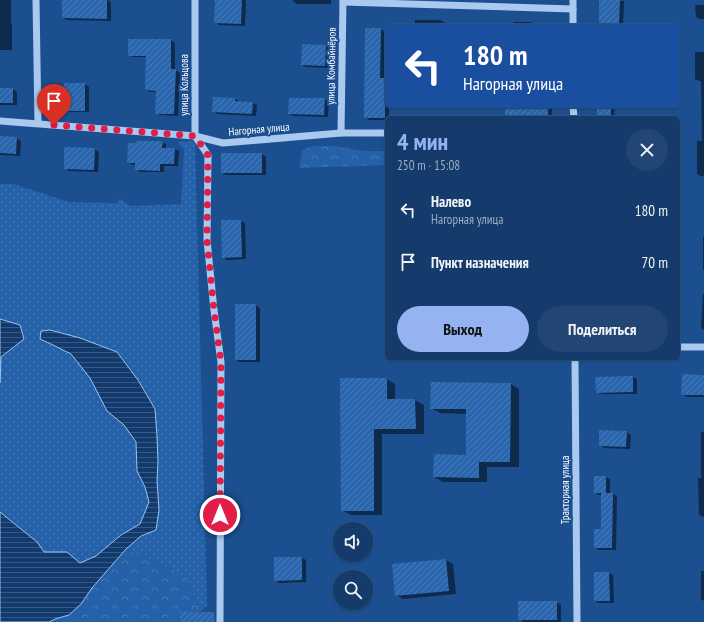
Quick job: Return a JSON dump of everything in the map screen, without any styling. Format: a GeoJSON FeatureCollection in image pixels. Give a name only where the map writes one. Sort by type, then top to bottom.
{"type":"FeatureCollection","features":[{"type":"Feature","properties":{"kind":"street"},"geometry":{"type":"LineString","coordinates":[[36,0],[38,123]]}},
{"type":"Feature","properties":{"kind":"street","name":"улица Кольцова"},"geometry":{"type":"LineString","coordinates":[[195,0],[195,136]]}},
{"type":"Feature","properties":{"kind":"street"},"geometry":{"type":"LineString","coordinates":[[573,0],[573,24]]}},
{"type":"Feature","properties":{"kind":"street"},"geometry":{"type":"LineString","coordinates":[[343,1],[573,9]]}},
{"type":"Feature","properties":{"kind":"street","name":"улица Комбайнёров"},"geometry":{"type":"LineString","coordinates":[[341,133],[343,1]]}},
{"type":"Feature","properties":{"kind":"street","name":"Нагорная улица"},"geometry":{"type":"LineString","coordinates":[[0,121],[195,136],[223,143],[341,133],[385,133]]}},
{"type":"Feature","properties":{"kind":"street"},"geometry":{"type":"LineString","coordinates":[[195,136],[208,155],[207,240],[221,362],[220,622]]}},
{"type":"Feature","properties":{"kind":"street"},"geometry":{"type":"LineString","coordinates":[[680,347],[704,347]]}},
{"type":"Feature","properties":{"kind":"street","name":"Тракторная улица"},"geometry":{"type":"LineString","coordinates":[[575,360],[577,622]]}},
{"type":"Feature","properties":{"kind":"green space"},"geometry":{"type":"Polygon","coordinates":[[[195,141],[207,606],[200,611],[190,583],[179,572],[126,549],[141,536],[157,481],[157,436],[155,408],[138,380],[117,352],[40,340],[71,353],[90,378],[107,411],[124,425],[136,442],[137,471],[145,487],[149,502],[140,524],[121,535],[96,556],[80,563],[67,552],[44,552],[37,542],[0,512],[1,357],[24,338],[20,325],[0,319],[0,184],[13,184],[69,202],[117,203],[119,199],[131,206],[181,204],[184,150],[177,142],[195,141]]]}},
{"type":"Feature","properties":{"kind":"green space"},"geometry":{"type":"Polygon","coordinates":[[[313,146],[335,146],[363,151],[385,151],[385,165],[299,168],[302,150],[313,146]]]}},
{"type":"Feature","properties":{"kind":"green space"},"geometry":{"type":"Polygon","coordinates":[[[126,549],[179,572],[190,583],[200,611],[180,611],[180,622],[49,622],[69,615],[81,604],[92,588],[126,549]]]}},
{"type":"Feature","properties":{"kind":"shaded area"},"geometry":{"type":"Polygon","coordinates":[[[0,319],[20,325],[24,339],[1,357],[0,383],[0,319]]]}},
{"type":"Feature","properties":{"kind":"shaded area"},"geometry":{"type":"Polygon","coordinates":[[[50,330],[80,338],[117,352],[138,380],[155,409],[159,510],[156,530],[141,536],[126,549],[92,588],[81,604],[69,615],[49,622],[0,622],[0,512],[37,542],[44,552],[67,552],[80,563],[96,556],[121,535],[140,524],[149,502],[145,487],[137,471],[136,442],[124,425],[107,411],[90,378],[71,354],[40,339],[41,331],[50,330]]]}},
{"type":"Feature","properties":{"kind":"building"},"geometry":{"type":"Polygon","coordinates":[[[62,0],[107,0],[107,19],[62,18],[62,0]]]}},
{"type":"Feature","properties":{"kind":"building"},"geometry":{"type":"Polygon","coordinates":[[[215,0],[242,0],[241,24],[214,23],[215,0]]]}},
{"type":"Feature","properties":{"kind":"building"},"geometry":{"type":"Polygon","coordinates":[[[599,0],[620,0],[619,24],[599,24],[599,0]]]}},
{"type":"Feature","properties":{"kind":"building"},"geometry":{"type":"Polygon","coordinates":[[[365,28],[381,28],[380,78],[385,78],[385,118],[364,118],[365,28]]]}},
{"type":"Feature","properties":{"kind":"building"},"geometry":{"type":"Polygon","coordinates":[[[128,39],[171,39],[171,69],[176,69],[174,114],[155,114],[156,91],[145,90],[146,56],[128,56],[128,39]]]}},
{"type":"Feature","properties":{"kind":"building"},"geometry":{"type":"Polygon","coordinates":[[[302,44],[326,45],[325,66],[301,65],[302,44]]]}},
{"type":"Feature","properties":{"kind":"building"},"geometry":{"type":"Polygon","coordinates":[[[64,83],[85,83],[85,111],[65,111],[64,83]]]}},
{"type":"Feature","properties":{"kind":"building"},"geometry":{"type":"Polygon","coordinates":[[[0,88],[13,88],[13,103],[0,103],[0,88]]]}},
{"type":"Feature","properties":{"kind":"building"},"geometry":{"type":"Polygon","coordinates":[[[213,97],[235,98],[235,101],[253,102],[252,114],[212,112],[213,97]]]}},
{"type":"Feature","properties":{"kind":"building"},"geometry":{"type":"Polygon","coordinates":[[[289,98],[325,98],[324,115],[288,114],[289,98]]]}},
{"type":"Feature","properties":{"kind":"building"},"geometry":{"type":"Polygon","coordinates":[[[505,108],[548,108],[548,116],[505,116],[505,108]]]}},
{"type":"Feature","properties":{"kind":"building"},"geometry":{"type":"Polygon","coordinates":[[[597,108],[611,108],[611,116],[597,116],[597,108]]]}},
{"type":"Feature","properties":{"kind":"building"},"geometry":{"type":"Polygon","coordinates":[[[0,136],[17,137],[16,154],[0,153],[0,136]]]}},
{"type":"Feature","properties":{"kind":"building"},"geometry":{"type":"Polygon","coordinates":[[[136,141],[163,141],[162,148],[175,148],[174,164],[160,164],[160,171],[135,170],[135,163],[127,163],[128,143],[136,143],[136,141]]]}},
{"type":"Feature","properties":{"kind":"building"},"geometry":{"type":"Polygon","coordinates":[[[64,147],[95,148],[94,170],[64,169],[64,147]]]}},
{"type":"Feature","properties":{"kind":"building"},"geometry":{"type":"Polygon","coordinates":[[[221,153],[262,153],[262,173],[221,173],[221,153]]]}},
{"type":"Feature","properties":{"kind":"building"},"geometry":{"type":"Polygon","coordinates":[[[221,220],[241,220],[242,257],[222,258],[221,220]]]}},
{"type":"Feature","properties":{"kind":"building"},"geometry":{"type":"Polygon","coordinates":[[[235,304],[256,304],[256,360],[235,360],[235,304]]]}},
{"type":"Feature","properties":{"kind":"building"},"geometry":{"type":"Polygon","coordinates":[[[682,374],[704,375],[704,395],[681,395],[682,374]]]}},
{"type":"Feature","properties":{"kind":"building"},"geometry":{"type":"Polygon","coordinates":[[[633,376],[633,392],[596,393],[595,377],[633,376]]]}},
{"type":"Feature","properties":{"kind":"building"},"geometry":{"type":"Polygon","coordinates":[[[340,378],[387,378],[387,399],[415,399],[416,429],[374,429],[374,511],[341,511],[340,378]]]}},
{"type":"Feature","properties":{"kind":"building"},"geometry":{"type":"Polygon","coordinates":[[[431,382],[511,383],[510,462],[479,462],[479,478],[433,477],[434,454],[466,455],[466,409],[430,409],[431,382]]]}},
{"type":"Feature","properties":{"kind":"building"},"geometry":{"type":"Polygon","coordinates":[[[599,430],[627,431],[626,447],[599,446],[599,430]]]}},
{"type":"Feature","properties":{"kind":"building"},"geometry":{"type":"Polygon","coordinates":[[[594,476],[606,476],[606,493],[613,493],[612,548],[594,548],[594,529],[601,529],[601,493],[594,493],[594,476]]]}},
{"type":"Feature","properties":{"kind":"building"},"geometry":{"type":"Polygon","coordinates":[[[274,557],[302,557],[302,580],[274,581],[274,557]]]}},
{"type":"Feature","properties":{"kind":"building"},"geometry":{"type":"Polygon","coordinates":[[[446,559],[449,591],[395,596],[392,564],[446,559]]]}},
{"type":"Feature","properties":{"kind":"building"},"geometry":{"type":"Polygon","coordinates":[[[594,572],[609,572],[610,601],[594,601],[594,572]]]}},
{"type":"Feature","properties":{"kind":"building"},"geometry":{"type":"Polygon","coordinates":[[[518,601],[557,601],[557,620],[518,620],[518,601]]]}},
{"type":"Feature","properties":{"kind":"building"},"geometry":{"type":"Polygon","coordinates":[[[180,611],[214,612],[214,622],[180,622],[180,611]]]}},
{"type":"Feature","properties":{"kind":"route"},"geometry":{"type":"LineString","coordinates":[[54,125],[195,136],[208,155],[207,240],[221,362],[220,515]]}}]}
